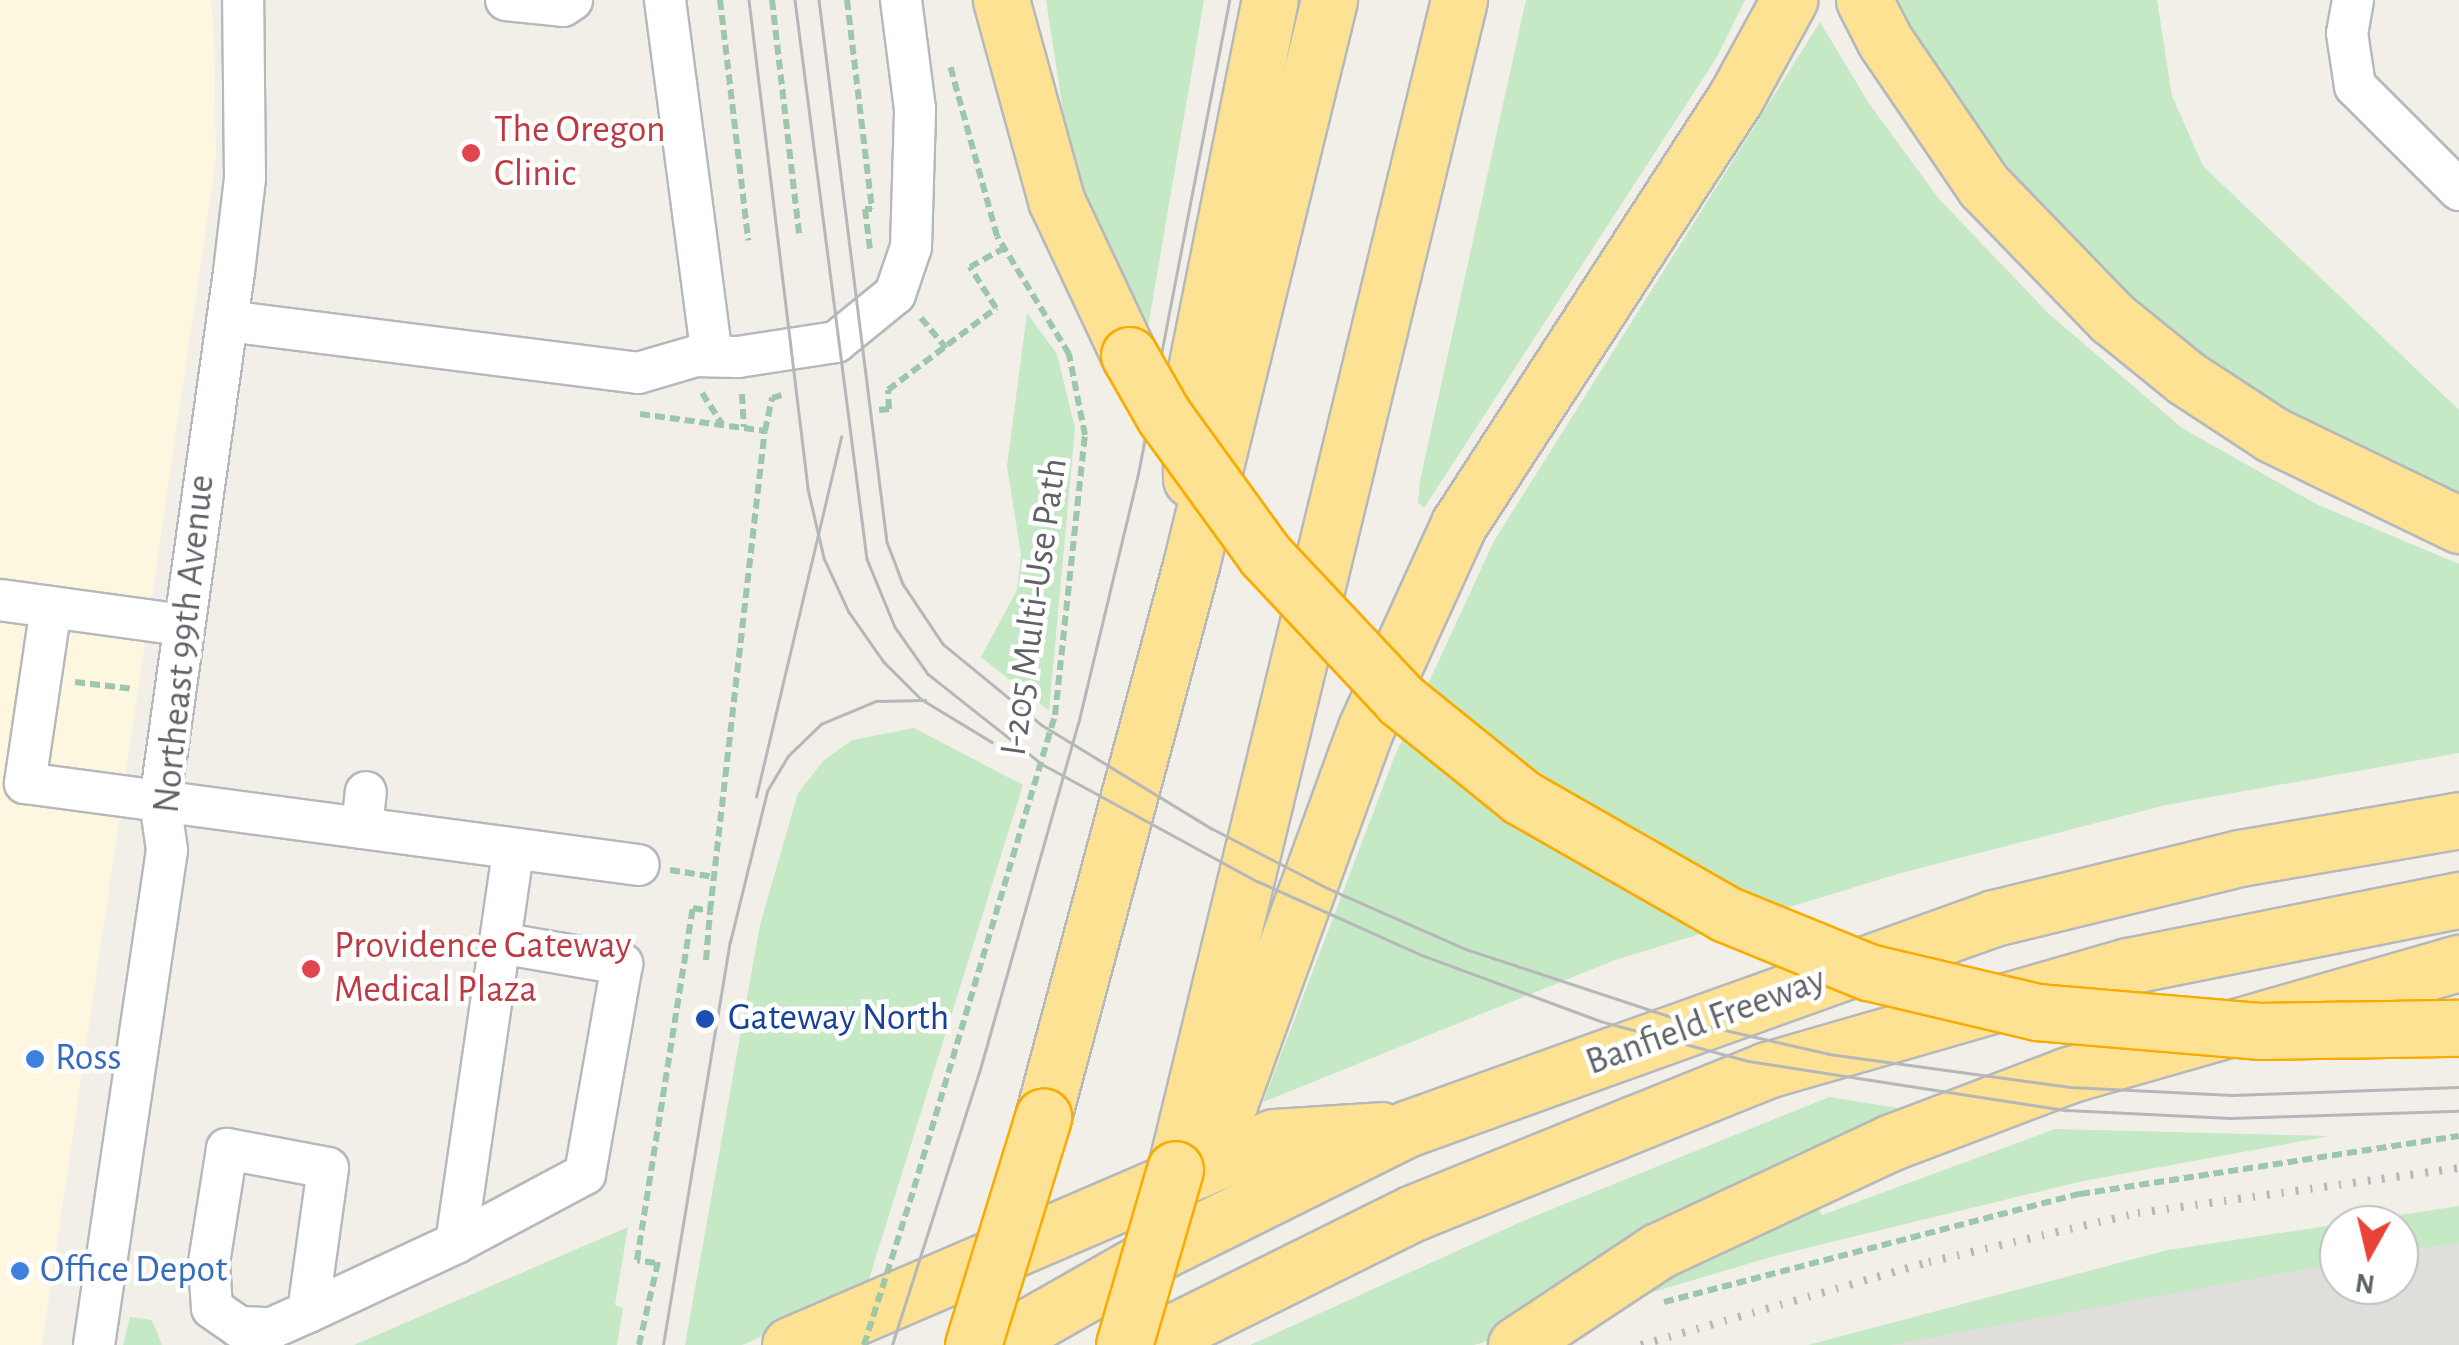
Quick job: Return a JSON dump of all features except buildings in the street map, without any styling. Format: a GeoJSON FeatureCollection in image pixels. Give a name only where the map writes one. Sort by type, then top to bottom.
{"type":"FeatureCollection","features":[{"type":"Feature","properties":{"kind":"highway"},"geometry":{"type":"LineString","coordinates":[[1001,0],[1056,200],[1130,355],[1164,416],[1266,555],[1401,700],[1521,796],[1726,914],[1868,972],[2037,1012],[2258,1031],[2459,1028]]}},
{"type":"Feature","properties":{"kind":"highway"},"geometry":{"type":"LineString","coordinates":[[1191,565],[1190,399],[1270,0]]}},
{"type":"Feature","properties":{"kind":"highway"},"geometry":{"type":"LineString","coordinates":[[972,1345],[1043,1117],[1191,565],[1329,0]]}},
{"type":"Feature","properties":{"kind":"highway"},"geometry":{"type":"LineString","coordinates":[[1124,1345],[1176,1169],[1200,1045],[1459,0]]}},
{"type":"Feature","properties":{"kind":"highway"},"geometry":{"type":"LineString","coordinates":[[1176,1169],[1228,1104],[1366,728],[1460,524],[1736,97],[1789,0]]}},
{"type":"Feature","properties":{"kind":"highway"},"geometry":{"type":"LineString","coordinates":[[1864,0],[1884,41],[1984,186],[2112,318],[2186,378],[2274,435],[2459,525]]}},
{"type":"Feature","properties":{"kind":"highway","name":"Banfield Freeway"},"geometry":{"type":"LineString","coordinates":[[996,1345],[1163,1250],[1409,1128],[1994,918],[2240,858],[2459,820]]}},
{"type":"Feature","properties":{"kind":"highway","name":"Banfield Freeway"},"geometry":{"type":"LineString","coordinates":[[1147,1345],[1413,1213],[1767,1070],[2128,966],[2459,900]]}},
{"type":"Feature","properties":{"kind":"highway"},"geometry":{"type":"LineString","coordinates":[[1516,1345],[1658,1251],[1834,1167],[2068,1075],[2459,963]]}},
{"type":"Feature","properties":{"kind":"highway"},"geometry":{"type":"LineString","coordinates":[[790,1345],[1274,1138],[1409,1128]]}},
{"type":"Feature","properties":{"kind":"street","name":"Northeast 99th Avenue"},"geometry":{"type":"LineString","coordinates":[[94,1345],[168,850],[160,801],[244,178],[243,0]]}},
{"type":"Feature","properties":{"kind":"street"},"geometry":{"type":"LineString","coordinates":[[506,0],[563,6],[572,0]]}},
{"type":"Feature","properties":{"kind":"street"},"geometry":{"type":"LineString","coordinates":[[665,0],[697,358]]}},
{"type":"Feature","properties":{"kind":"street"},"geometry":{"type":"LineString","coordinates":[[226,321],[638,374],[697,358],[836,342],[877,314],[905,278],[915,109],[902,0]]}},
{"type":"Feature","properties":{"kind":"street"},"geometry":{"type":"LineString","coordinates":[[2353,0],[2347,32],[2355,86],[2459,190]]}},
{"type":"Feature","properties":{"kind":"street"},"geometry":{"type":"LineString","coordinates":[[0,600],[183,625]]}},
{"type":"Feature","properties":{"kind":"street"},"geometry":{"type":"LineString","coordinates":[[51,607],[25,783],[160,801],[364,810],[513,850],[640,865]]}},
{"type":"Feature","properties":{"kind":"street"},"geometry":{"type":"LineString","coordinates":[[456,1242],[513,850]]}},
{"type":"Feature","properties":{"kind":"street"},"geometry":{"type":"LineString","coordinates":[[308,1312],[328,1168],[226,1149],[209,1264],[212,1308],[238,1327],[258,1328],[308,1312],[456,1242],[586,1174],[622,964],[500,943]]}},
{"type":"Feature","properties":{"kind":"path"},"geometry":{"type":"LineString","coordinates":[[720,0],[748,240]]}},
{"type":"Feature","properties":{"kind":"path"},"geometry":{"type":"LineString","coordinates":[[772,0],[800,234]]}},
{"type":"Feature","properties":{"kind":"path"},"geometry":{"type":"LineString","coordinates":[[847,0],[872,208],[865,209],[872,258]]}},
{"type":"Feature","properties":{"kind":"path","name":"I-205 Multi-Use Path"},"geometry":{"type":"LineString","coordinates":[[864,1345],[1056,715],[1080,503],[1083,400],[1069,354],[1003,249],[976,170],[948,53]]}},
{"type":"Feature","properties":{"kind":"path"},"geometry":{"type":"LineString","coordinates":[[879,410],[889,409],[888,390],[996,308],[970,267],[1003,249]]}},
{"type":"Feature","properties":{"kind":"path"},"geometry":{"type":"LineString","coordinates":[[912,306],[946,348]]}},
{"type":"Feature","properties":{"kind":"path"},"geometry":{"type":"LineString","coordinates":[[706,960],[765,431],[772,398],[782,396]]}},
{"type":"Feature","properties":{"kind":"path"},"geometry":{"type":"LineString","coordinates":[[640,414],[765,431]]}},
{"type":"Feature","properties":{"kind":"path"},"geometry":{"type":"LineString","coordinates":[[639,1345],[657,1260],[638,1260],[693,908],[710,911]]}},
{"type":"Feature","properties":{"kind":"path"},"geometry":{"type":"LineString","coordinates":[[1648,1306],[2080,1194],[2459,1136]]}},
{"type":"Feature","properties":{"kind":"shaded area"},"geometry":{"type":"Polygon","coordinates":[[[0,0],[211,0],[214,33],[216,159],[42,1345],[0,1345],[0,0]]]}},
{"type":"Feature","properties":{"kind":"shaded area"},"geometry":{"type":"Polygon","coordinates":[[[2459,1234],[2459,1345],[1863,1345],[2319,1253],[2319,1305],[2419,1305],[2419,1239],[2459,1234]]]}},
{"type":"Feature","properties":{"kind":"green space"},"geometry":{"type":"Polygon","coordinates":[[[1046,0],[1204,0],[1148,327],[1136,326],[1097,240],[1066,130],[1046,0]]]}},
{"type":"Feature","properties":{"kind":"green space"},"geometry":{"type":"Polygon","coordinates":[[[1526,0],[1745,0],[1717,57],[1424,508],[1418,503],[1420,481],[1526,0]]]}},
{"type":"Feature","properties":{"kind":"green space"},"geometry":{"type":"Polygon","coordinates":[[[1889,0],[2157,0],[2172,96],[2203,166],[2459,410],[2459,497],[2303,424],[2127,299],[2009,176],[1889,0]]]}},
{"type":"Feature","properties":{"kind":"green space"},"geometry":{"type":"Polygon","coordinates":[[[1820,22],[1868,102],[1939,199],[2049,314],[2182,428],[2316,504],[2459,564],[2459,753],[2166,805],[1901,873],[1615,960],[1263,1102],[1394,758],[1494,541],[1820,22]]]}},
{"type":"Feature","properties":{"kind":"green space"},"geometry":{"type":"Polygon","coordinates":[[[1027,313],[1057,354],[1075,428],[1049,711],[981,657],[1017,590],[1021,555],[1007,466],[1027,313]]]}},
{"type":"Feature","properties":{"kind":"green space"},"geometry":{"type":"Polygon","coordinates":[[[914,728],[1023,785],[865,1292],[742,1345],[685,1345],[760,925],[798,793],[824,760],[852,740],[914,728]]]}},
{"type":"Feature","properties":{"kind":"green space"},"geometry":{"type":"Polygon","coordinates":[[[1829,1097],[1904,1109],[1793,1155],[1822,1215],[2055,1129],[2330,1136],[2078,1182],[1778,1255],[1474,1345],[1250,1345],[1523,1221],[1829,1097]]]}},
{"type":"Feature","properties":{"kind":"green space"},"geometry":{"type":"Polygon","coordinates":[[[2459,1206],[2459,1243],[2419,1248],[2419,1212],[2459,1206]]]}},
{"type":"Feature","properties":{"kind":"green space"},"geometry":{"type":"Polygon","coordinates":[[[628,1227],[615,1305],[623,1308],[617,1345],[354,1345],[628,1227]]]}},
{"type":"Feature","properties":{"kind":"green space"},"geometry":{"type":"Polygon","coordinates":[[[2319,1227],[2319,1267],[1891,1345],[1808,1345],[2168,1250],[2319,1227]]]}},
{"type":"Feature","properties":{"kind":"green space"},"geometry":{"type":"Polygon","coordinates":[[[130,1317],[152,1320],[162,1345],[123,1345],[130,1317]]]}},
{"type":"Feature","properties":{"kind":"tram line"},"geometry":{"type":"LineString","coordinates":[[749,0],[808,489],[824,558],[849,612],[884,662],[921,699],[992,742]]}},
{"type":"Feature","properties":{"kind":"tram line"},"geometry":{"type":"LineString","coordinates":[[795,0],[867,559],[895,627],[928,674],[1042,764],[1257,881],[1422,955],[1600,1021],[1748,1061],[2066,1110],[2230,1118],[2459,1111]]}},
{"type":"Feature","properties":{"kind":"tram line"},"geometry":{"type":"LineString","coordinates":[[819,0],[887,542],[903,584],[943,644],[1042,725],[1211,828],[1327,888],[1466,949],[1681,1020],[1829,1054],[2070,1087],[2232,1095],[2459,1087]]}},
{"type":"Feature","properties":{"kind":"tram line"},"geometry":{"type":"LineString","coordinates":[[892,1345],[979,1073],[1078,724],[1138,474],[1229,0]]}},
{"type":"Feature","properties":{"kind":"tram line"},"geometry":{"type":"LineString","coordinates":[[756,797],[841,437]]}},
{"type":"Feature","properties":{"kind":"tram line"},"geometry":{"type":"LineString","coordinates":[[663,1345],[730,942],[767,791],[788,756],[821,724],[876,701],[925,700]]}},
{"type":"Feature","properties":{"kind":"railway"},"geometry":{"type":"LineString","coordinates":[[1641,1345],[1929,1262],[2138,1213],[2459,1168]]}},
{"type":"Feature","properties":{"kind":"place","name":"The Oregon Clinic"},"geometry":{"type":"Point","coordinates":[471,153]}},
{"type":"Feature","properties":{"kind":"place","name":"Providence Gateway Medical Plaza"},"geometry":{"type":"Point","coordinates":[311,969]}},
{"type":"Feature","properties":{"kind":"place","name":"Gateway North"},"geometry":{"type":"Point","coordinates":[705,1019]}},
{"type":"Feature","properties":{"kind":"place","name":"Ross"},"geometry":{"type":"Point","coordinates":[35,1059]}},
{"type":"Feature","properties":{"kind":"place","name":"Office Depot"},"geometry":{"type":"Point","coordinates":[20,1271]}}]}
